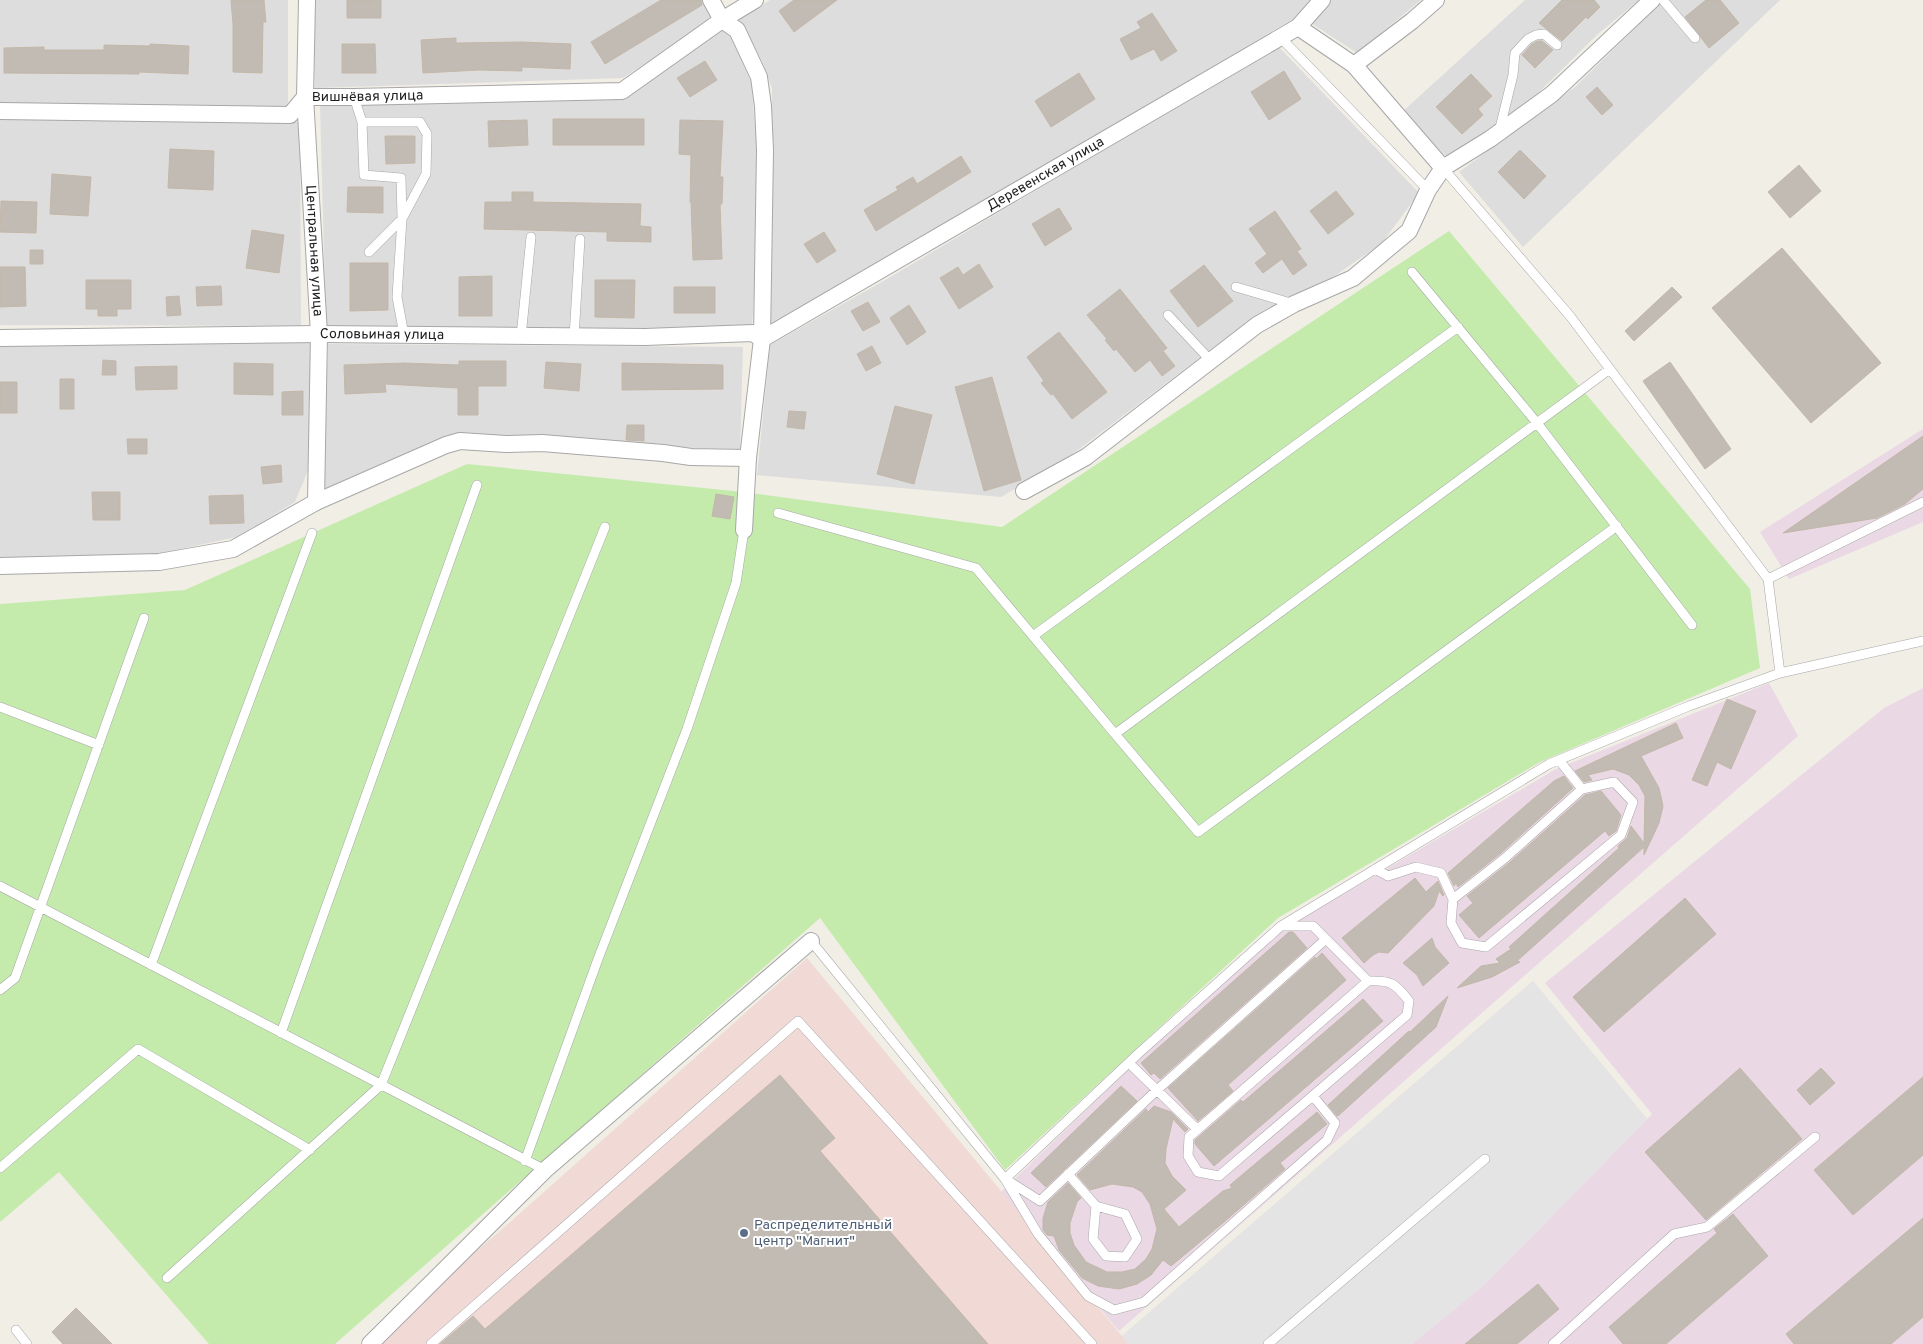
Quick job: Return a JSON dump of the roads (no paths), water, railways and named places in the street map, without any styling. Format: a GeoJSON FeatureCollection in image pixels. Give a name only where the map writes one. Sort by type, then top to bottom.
{"type":"FeatureCollection","features":[{"type":"Feature","properties":{"kind":"street","name":"Центральная улица"},"geometry":{"type":"LineString","coordinates":[[307,0],[305,96],[319,334],[316,502]]}},
{"type":"Feature","properties":{"kind":"street"},"geometry":{"type":"LineString","coordinates":[[710,0],[722,20],[737,30],[759,76],[764,106],[762,339],[748,458],[744,530]]}},
{"type":"Feature","properties":{"kind":"street"},"geometry":{"type":"LineString","coordinates":[[722,20],[755,0]]}},
{"type":"Feature","properties":{"kind":"street","name":"Деревенская улица"},"geometry":{"type":"LineString","coordinates":[[762,339],[1298,27],[1322,0]]}},
{"type":"Feature","properties":{"kind":"street"},"geometry":{"type":"LineString","coordinates":[[1354,65],[1412,21],[1436,0]]}},
{"type":"Feature","properties":{"kind":"street"},"geometry":{"type":"LineString","coordinates":[[1024,491],[1086,457],[1257,325],[1294,304],[1353,278],[1408,231],[1428,190],[1443,168],[1499,132],[1552,94],[1652,0]]}},
{"type":"Feature","properties":{"kind":"street","name":"Вишнёвая улица"},"geometry":{"type":"LineString","coordinates":[[0,111],[290,115],[305,96],[354,97],[622,91],[722,20]]}},
{"type":"Feature","properties":{"kind":"street"},"geometry":{"type":"LineString","coordinates":[[1298,27],[1354,65],[1443,168]]}},
{"type":"Feature","properties":{"kind":"street","name":"Соловьиная улица"},"geometry":{"type":"LineString","coordinates":[[0,338],[319,334],[645,337],[753,333],[762,339]]}},
{"type":"Feature","properties":{"kind":"street"},"geometry":{"type":"LineString","coordinates":[[0,566],[158,562],[233,549],[316,502],[446,445],[460,441],[506,444],[542,443],[692,457],[748,458]]}},
{"type":"Feature","properties":{"kind":"street"},"geometry":{"type":"LineString","coordinates":[[370,1344],[545,1170],[811,941]]}},
{"type":"Feature","properties":{"kind":"lane"},"geometry":{"type":"LineString","coordinates":[[1663,0],[1695,38]]}},
{"type":"Feature","properties":{"kind":"lane"},"geometry":{"type":"LineString","coordinates":[[1499,132],[1513,75],[1515,53],[1520,46],[1536,35],[1544,34],[1558,45]]}},
{"type":"Feature","properties":{"kind":"lane"},"geometry":{"type":"LineString","coordinates":[[1280,37],[1428,190]]}},
{"type":"Feature","properties":{"kind":"lane"},"geometry":{"type":"LineString","coordinates":[[354,97],[362,122],[364,176],[401,178],[402,219],[397,297],[404,335]]}},
{"type":"Feature","properties":{"kind":"lane"},"geometry":{"type":"LineString","coordinates":[[362,122],[420,122],[427,134],[426,174],[402,219],[369,252]]}},
{"type":"Feature","properties":{"kind":"lane"},"geometry":{"type":"LineString","coordinates":[[1443,168],[1570,316],[1768,579],[1780,673]]}},
{"type":"Feature","properties":{"kind":"lane"},"geometry":{"type":"LineString","coordinates":[[521,337],[532,238]]}},
{"type":"Feature","properties":{"kind":"lane"},"geometry":{"type":"LineString","coordinates":[[574,337],[580,239]]}},
{"type":"Feature","properties":{"kind":"lane"},"geometry":{"type":"LineString","coordinates":[[1412,272],[1537,423],[1692,625]]}},
{"type":"Feature","properties":{"kind":"lane"},"geometry":{"type":"LineString","coordinates":[[1236,287],[1294,304]]}},
{"type":"Feature","properties":{"kind":"lane"},"geometry":{"type":"LineString","coordinates":[[1168,314],[1211,361]]}},
{"type":"Feature","properties":{"kind":"lane"},"geometry":{"type":"LineString","coordinates":[[1033,636],[1458,327]]}},
{"type":"Feature","properties":{"kind":"lane"},"geometry":{"type":"LineString","coordinates":[[1115,734],[1610,369]]}},
{"type":"Feature","properties":{"kind":"lane"},"geometry":{"type":"LineString","coordinates":[[281,1033],[478,485]]}},
{"type":"Feature","properties":{"kind":"lane"},"geometry":{"type":"LineString","coordinates":[[1768,579],[1923,502]]}},
{"type":"Feature","properties":{"kind":"lane"},"geometry":{"type":"LineString","coordinates":[[778,513],[976,568],[1198,832],[1617,526]]}},
{"type":"Feature","properties":{"kind":"lane"},"geometry":{"type":"LineString","coordinates":[[167,1278],[381,1086],[604,527]]}},
{"type":"Feature","properties":{"kind":"lane"},"geometry":{"type":"LineString","coordinates":[[524,1160],[598,959],[687,729],[736,583],[744,530]]}},
{"type":"Feature","properties":{"kind":"lane"},"geometry":{"type":"LineString","coordinates":[[151,965],[312,533]]}},
{"type":"Feature","properties":{"kind":"lane"},"geometry":{"type":"LineString","coordinates":[[0,990],[15,978],[144,618]]}},
{"type":"Feature","properties":{"kind":"lane"},"geometry":{"type":"LineString","coordinates":[[1005,1179],[1129,1063],[1281,926],[1549,764],[1689,706],[1780,673],[1923,640]]}},
{"type":"Feature","properties":{"kind":"lane"},"geometry":{"type":"LineString","coordinates":[[0,707],[99,745]]}},
{"type":"Feature","properties":{"kind":"lane"},"geometry":{"type":"LineString","coordinates":[[1560,760],[1582,789]]}},
{"type":"Feature","properties":{"kind":"lane"},"geometry":{"type":"LineString","coordinates":[[1375,869],[1388,876],[1416,867],[1440,873],[1453,899],[1451,923],[1462,943],[1486,947],[1621,835],[1633,802],[1614,782],[1582,789],[1505,858],[1453,899]]}},
{"type":"Feature","properties":{"kind":"lane"},"geometry":{"type":"LineString","coordinates":[[0,886],[545,1170]]}},
{"type":"Feature","properties":{"kind":"lane"},"geometry":{"type":"LineString","coordinates":[[1281,926],[1313,926],[1368,981]]}},
{"type":"Feature","properties":{"kind":"lane"},"geometry":{"type":"LineString","coordinates":[[1005,1179],[1040,1201],[1157,1090],[1326,939]]}},
{"type":"Feature","properties":{"kind":"lane"},"geometry":{"type":"LineString","coordinates":[[811,941],[1005,1179],[1038,1234],[1088,1296],[1114,1310],[1144,1302],[1327,1140],[1335,1123],[1314,1096]]}},
{"type":"Feature","properties":{"kind":"lane"},"geometry":{"type":"LineString","coordinates":[[1385,980],[1398,988],[1409,1000],[1407,1015],[1219,1176],[1198,1172],[1188,1156],[1189,1137],[1368,981],[1385,980]]}},
{"type":"Feature","properties":{"kind":"lane"},"geometry":{"type":"LineString","coordinates":[[431,1344],[798,1021],[1092,1344]]}},
{"type":"Feature","properties":{"kind":"lane"},"geometry":{"type":"LineString","coordinates":[[0,1168],[138,1049],[310,1150]]}},
{"type":"Feature","properties":{"kind":"lane"},"geometry":{"type":"LineString","coordinates":[[1129,1063],[1197,1129]]}},
{"type":"Feature","properties":{"kind":"lane"},"geometry":{"type":"LineString","coordinates":[[1553,1344],[1674,1234],[1706,1227],[1815,1137]]}},
{"type":"Feature","properties":{"kind":"lane"},"geometry":{"type":"LineString","coordinates":[[1268,1344],[1485,1159]]}},
{"type":"Feature","properties":{"kind":"lane"},"geometry":{"type":"LineString","coordinates":[[1068,1174],[1096,1206],[1125,1214],[1137,1239],[1125,1258],[1106,1256],[1093,1239],[1096,1206]]}},
{"type":"Feature","properties":{"kind":"lane"},"geometry":{"type":"LineString","coordinates":[[16,1330],[27,1344]]}},
{"type":"Feature","properties":{"kind":"place","name":"Распределительный центр \"Магнит\""},"geometry":{"type":"Point","coordinates":[744,1233]}}]}
